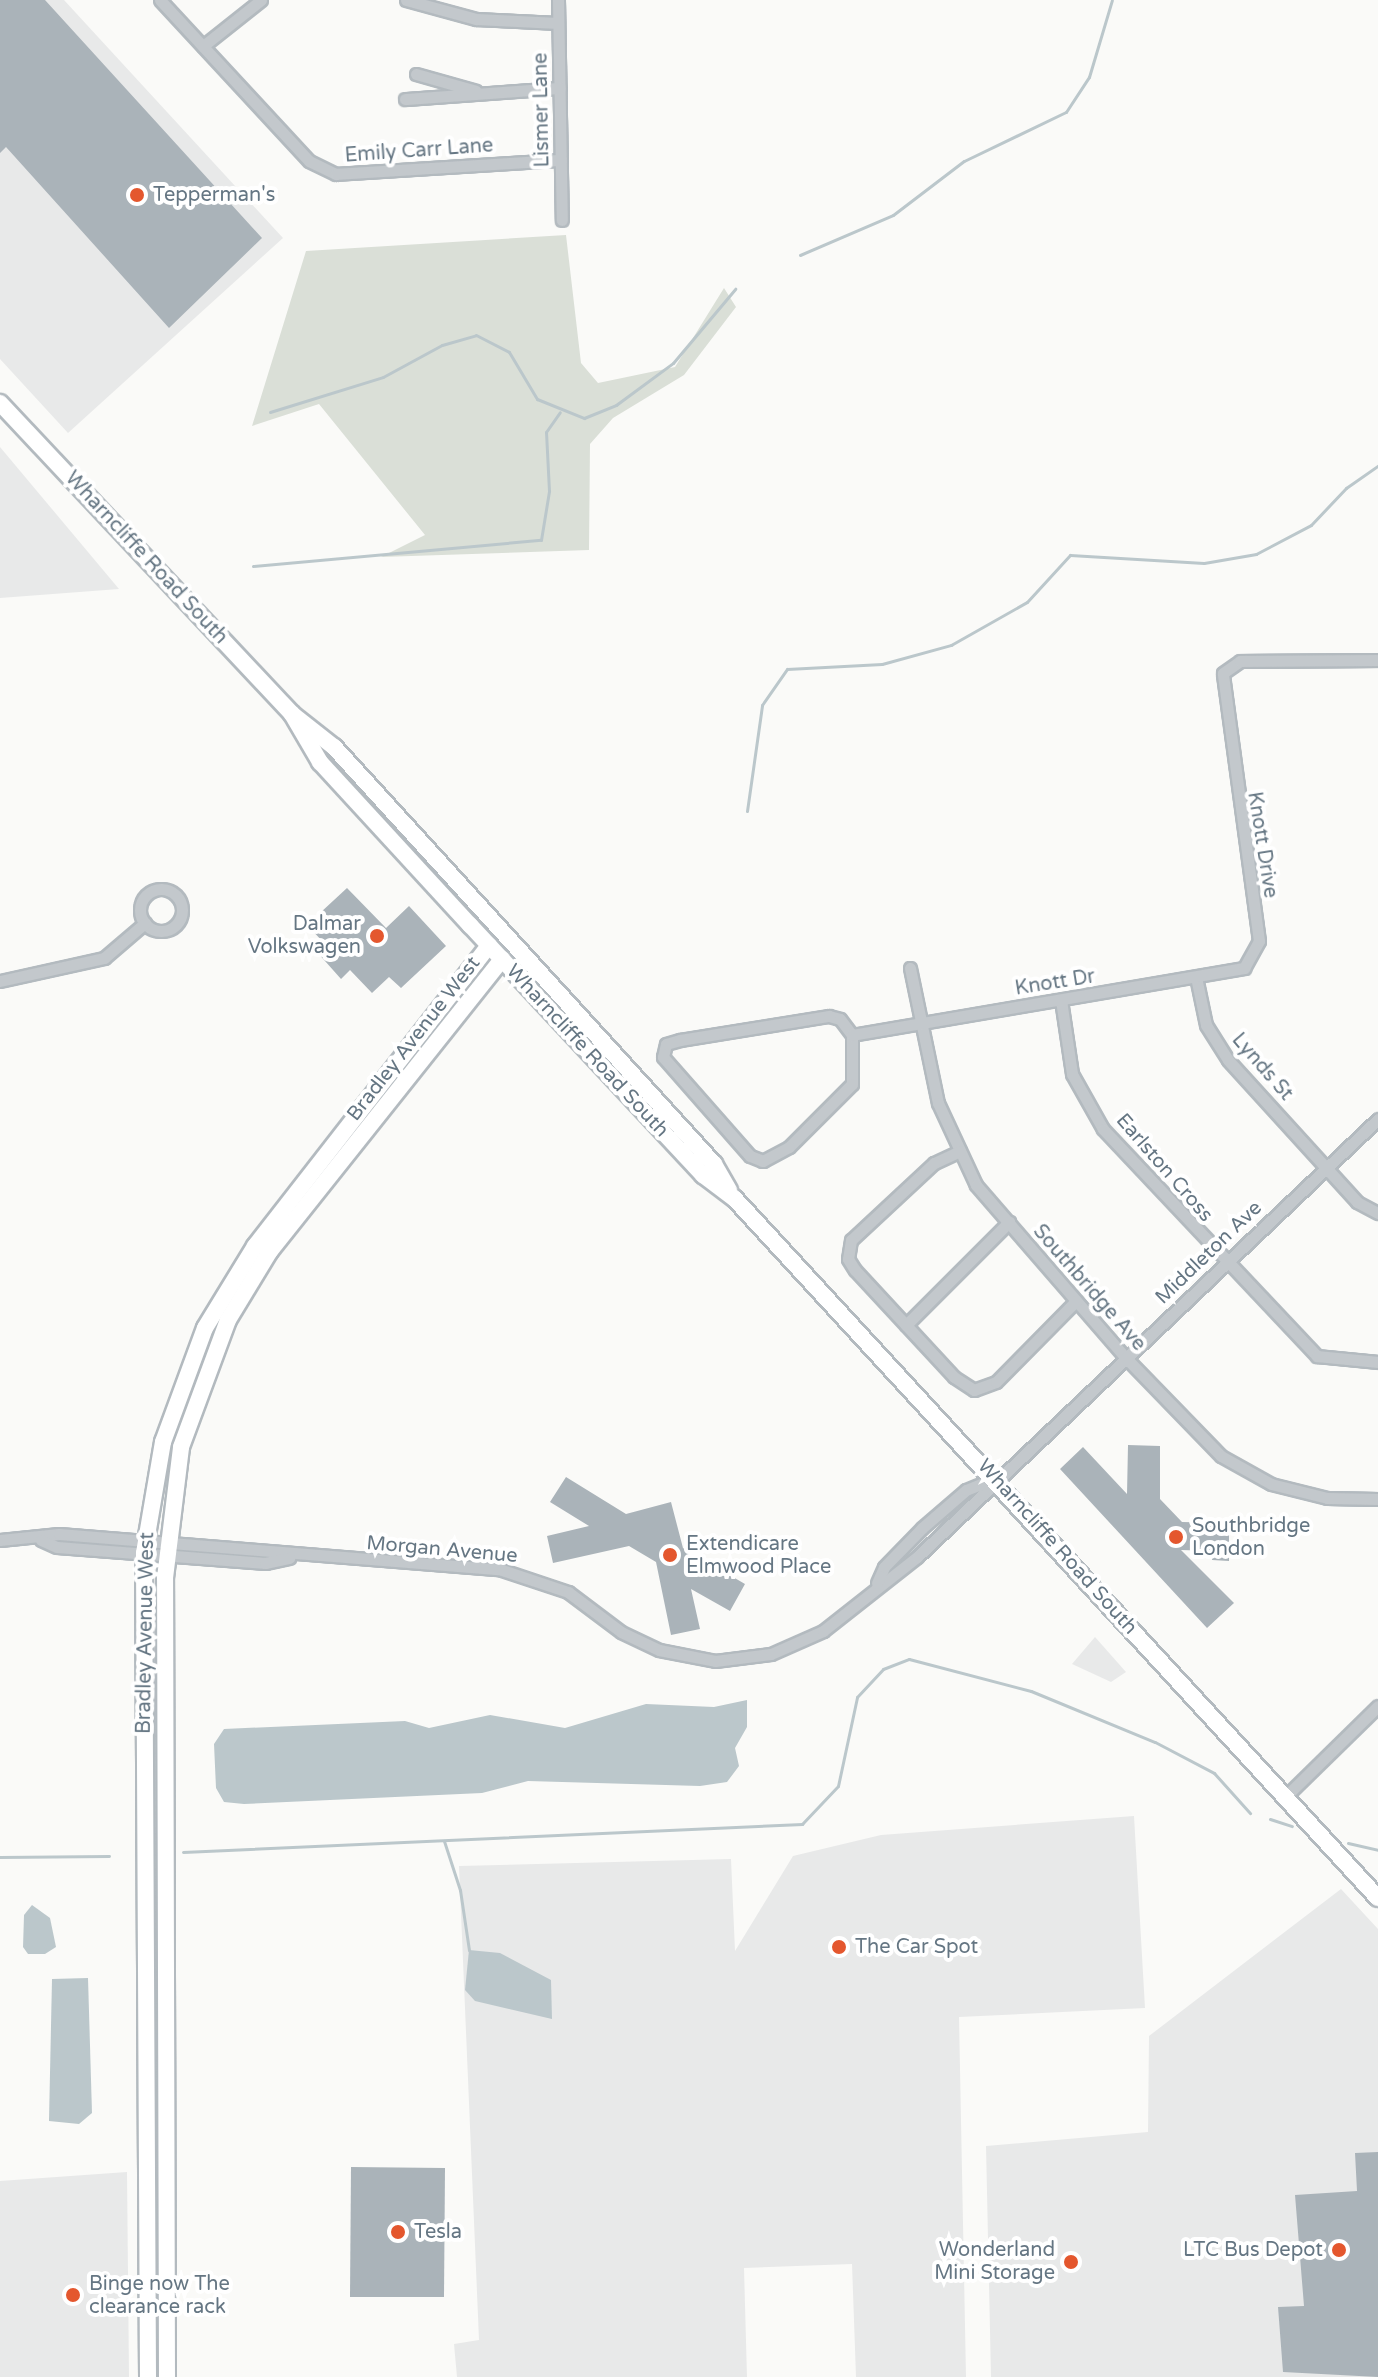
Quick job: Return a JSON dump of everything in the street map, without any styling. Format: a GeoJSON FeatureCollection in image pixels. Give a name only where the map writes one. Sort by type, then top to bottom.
{"type":"FeatureCollection","features":[{"type":"Feature","properties":{"kind":"main road","name":"Wharncliffe Road South"},"geometry":{"type":"LineString","coordinates":[[0,403],[292,714],[334,747],[714,1164],[734,1198]]}},
{"type":"Feature","properties":{"kind":"main road","name":"Wharncliffe Road South"},"geometry":{"type":"LineString","coordinates":[[292,714],[320,762],[703,1175],[734,1198],[995,1478],[1378,1898]]}},
{"type":"Feature","properties":{"kind":"main road","name":"Bradley Avenue West"},"geometry":{"type":"LineString","coordinates":[[148,2377],[144,1547],[163,1442],[205,1328],[255,1246],[489,945]]}},
{"type":"Feature","properties":{"kind":"main road","name":"Bradley Avenue West"},"geometry":{"type":"LineString","coordinates":[[167,2377],[166,1548],[181,1447],[228,1320],[270,1251],[502,959]]}},
{"type":"Feature","properties":{"kind":"street","name":"Emily Carr Lane"},"geometry":{"type":"LineString","coordinates":[[160,0],[309,161],[336,174],[561,160]]}},
{"type":"Feature","properties":{"kind":"street"},"geometry":{"type":"LineString","coordinates":[[203,46],[261,0]]}},
{"type":"Feature","properties":{"kind":"street"},"geometry":{"type":"LineString","coordinates":[[406,0],[476,19],[558,23]]}},
{"type":"Feature","properties":{"kind":"street","name":"Lismer Lane"},"geometry":{"type":"LineString","coordinates":[[558,0],[562,220]]}},
{"type":"Feature","properties":{"kind":"street"},"geometry":{"type":"LineString","coordinates":[[416,74],[485,93]]}},
{"type":"Feature","properties":{"kind":"street"},"geometry":{"type":"LineString","coordinates":[[405,99],[560,88]]}},
{"type":"Feature","properties":{"kind":"street","name":"Knott Drive"},"geometry":{"type":"LineString","coordinates":[[1196,977],[1244,968],[1258,952],[1223,673],[1240,661],[1378,660]]}},
{"type":"Feature","properties":{"kind":"street"},"geometry":{"type":"LineString","coordinates":[[0,981],[104,958],[145,923]]}},
{"type":"Feature","properties":{"kind":"street","name":"Southbridge Ave"},"geometry":{"type":"LineString","coordinates":[[910,968],[938,1103],[976,1185],[1126,1358],[1221,1456],[1271,1484],[1327,1498],[1378,1499]]}},
{"type":"Feature","properties":{"kind":"street","name":"Knott Dr"},"geometry":{"type":"LineString","coordinates":[[852,1035],[1196,977]]}},
{"type":"Feature","properties":{"kind":"street","name":"Lynds St"},"geometry":{"type":"LineString","coordinates":[[1196,977],[1206,1025],[1228,1060],[1327,1165],[1357,1202],[1378,1213]]}},
{"type":"Feature","properties":{"kind":"street","name":"Earlston Cross"},"geometry":{"type":"LineString","coordinates":[[1061,1000],[1072,1074],[1103,1129],[1223,1262],[1317,1356],[1378,1362]]}},
{"type":"Feature","properties":{"kind":"street"},"geometry":{"type":"LineString","coordinates":[[829,1016],[840,1019],[852,1035],[852,1084],[789,1147],[763,1161],[750,1156],[663,1057],[666,1044],[680,1040],[829,1016]]}},
{"type":"Feature","properties":{"kind":"street","name":"Middleton Ave"},"geometry":{"type":"LineString","coordinates":[[995,1478],[1378,1119]]}},
{"type":"Feature","properties":{"kind":"street"},"geometry":{"type":"LineString","coordinates":[[960,1151],[927,1168],[847,1250],[855,1270],[963,1386],[983,1389],[1076,1301]]}},
{"type":"Feature","properties":{"kind":"street"},"geometry":{"type":"LineString","coordinates":[[906,1325],[1009,1222]]}},
{"type":"Feature","properties":{"kind":"street","name":"Morgan Avenue"},"geometry":{"type":"LineString","coordinates":[[0,1540],[41,1540],[59,1534],[265,1563],[293,1557],[525,1574],[568,1592],[646,1645],[715,1661],[758,1658],[798,1645],[835,1623],[877,1583],[917,1557],[995,1478]]}},
{"type":"Feature","properties":{"kind":"street","name":"Morgan Avenue"},"geometry":{"type":"LineString","coordinates":[[877,1583],[884,1567],[922,1528],[966,1490],[995,1478]]}},
{"type":"Feature","properties":{"kind":"street"},"geometry":{"type":"LineString","coordinates":[[1285,1797],[1378,1706]]}},
{"type":"Feature","properties":{"kind":"shaded area"},"geometry":{"type":"Polygon","coordinates":[[[0,0],[64,0],[283,238],[68,433],[0,359],[0,0]]]}},
{"type":"Feature","properties":{"kind":"shaded area"},"geometry":{"type":"Polygon","coordinates":[[[566,235],[581,363],[598,383],[675,367],[724,288],[736,307],[684,375],[613,418],[590,444],[589,550],[381,557],[425,535],[319,404],[252,426],[306,251],[566,235]]]}},
{"type":"Feature","properties":{"kind":"shaded area"},"geometry":{"type":"Polygon","coordinates":[[[0,447],[119,589],[0,598],[0,447]]]}},
{"type":"Feature","properties":{"kind":"shaded area"},"geometry":{"type":"Polygon","coordinates":[[[1095,1637],[1126,1672],[1111,1682],[1072,1664],[1095,1637]]]}},
{"type":"Feature","properties":{"kind":"shaded area"},"geometry":{"type":"Polygon","coordinates":[[[747,1700],[747,1727],[735,1748],[739,1766],[727,1782],[700,1786],[528,1781],[482,1793],[244,1804],[224,1802],[216,1788],[214,1744],[224,1729],[405,1721],[429,1728],[490,1715],[565,1728],[646,1704],[714,1707],[747,1700]]]}},
{"type":"Feature","properties":{"kind":"shaded area"},"geometry":{"type":"Polygon","coordinates":[[[1134,1816],[1145,2008],[959,2017],[966,2377],[856,2377],[852,2264],[744,2268],[747,2377],[457,2377],[454,2344],[479,2340],[459,1866],[731,1859],[735,1951],[793,1856],[881,1835],[1134,1816]]]}},
{"type":"Feature","properties":{"kind":"shaded area"},"geometry":{"type":"Polygon","coordinates":[[[1341,1889],[1378,1929],[1378,2377],[991,2377],[986,2146],[1148,2132],[1149,2036],[1341,1889]]]}},
{"type":"Feature","properties":{"kind":"shaded area"},"geometry":{"type":"Polygon","coordinates":[[[32,1905],[50,1918],[56,1947],[45,1954],[28,1954],[23,1947],[24,1915],[32,1905]]]}},
{"type":"Feature","properties":{"kind":"shaded area"},"geometry":{"type":"Polygon","coordinates":[[[469,1950],[500,1953],[551,1980],[552,2019],[475,2001],[465,1990],[469,1950]]]}},
{"type":"Feature","properties":{"kind":"shaded area"},"geometry":{"type":"Polygon","coordinates":[[[88,1978],[92,2113],[79,2124],[49,2121],[52,1979],[88,1978]]]}},
{"type":"Feature","properties":{"kind":"shaded area"},"geometry":{"type":"Polygon","coordinates":[[[127,2172],[129,2377],[0,2377],[0,2181],[127,2172]]]}},
{"type":"Feature","properties":{"kind":"building","name":"Tepperman's"},"geometry":{"type":"Polygon","coordinates":[[[0,0],[45,0],[262,238],[169,328],[6,147],[0,153],[0,0]]]}},
{"type":"Feature","properties":{"kind":"building","name":"Dalmar Volkswagen"},"geometry":{"type":"Polygon","coordinates":[[[347,888],[386,928],[409,906],[446,946],[401,988],[389,977],[372,993],[350,970],[341,979],[317,952],[325,944],[307,925],[347,888]]]}},
{"type":"Feature","properties":{"kind":"building","name":"Southbridge London"},"geometry":{"type":"Polygon","coordinates":[[[1128,1445],[1160,1446],[1160,1499],[1182,1522],[1229,1523],[1229,1561],[1212,1560],[1213,1551],[1181,1550],[1234,1603],[1207,1628],[1060,1469],[1083,1447],[1127,1494],[1128,1445]]]}},
{"type":"Feature","properties":{"kind":"building","name":"Extendicare Elmwood Place"},"geometry":{"type":"Polygon","coordinates":[[[566,1477],[626,1514],[671,1502],[683,1548],[745,1584],[730,1611],[691,1589],[700,1629],[671,1635],[656,1562],[629,1546],[553,1563],[547,1536],[589,1526],[550,1502],[566,1477]]]}},
{"type":"Feature","properties":{"kind":"building","name":"LTC Bus Depot"},"geometry":{"type":"Polygon","coordinates":[[[1378,2152],[1378,2377],[1283,2372],[1278,2307],[1304,2306],[1295,2195],[1357,2191],[1355,2153],[1378,2152]]]}},
{"type":"Feature","properties":{"kind":"building","name":"Tesla"},"geometry":{"type":"Polygon","coordinates":[[[351,2167],[445,2168],[444,2297],[350,2297],[351,2167]]]}},
{"type":"Feature","properties":{"kind":"waterway"},"geometry":{"type":"LineString","coordinates":[[800,255],[893,215],[964,161],[1066,112],[1089,77],[1112,0]]}},
{"type":"Feature","properties":{"kind":"waterway"},"geometry":{"type":"LineString","coordinates":[[270,412],[383,377],[442,345],[476,335],[509,352],[537,399],[584,418],[616,405],[673,363],[735,289]]}},
{"type":"Feature","properties":{"kind":"waterway"},"geometry":{"type":"LineString","coordinates":[[253,566],[541,540],[549,491],[546,432],[560,412]]}},
{"type":"Feature","properties":{"kind":"waterway"},"geometry":{"type":"LineString","coordinates":[[747,811],[762,705],[787,669],[882,664],[951,645],[1027,602],[1070,555],[1204,563],[1256,554],[1311,525],[1346,488],[1378,466]]}},
{"type":"Feature","properties":{"kind":"waterway"},"geometry":{"type":"LineString","coordinates":[[183,1852],[802,1824],[838,1786],[857,1697],[883,1669],[909,1659],[1031,1691],[1155,1742],[1214,1773],[1250,1813]]}},
{"type":"Feature","properties":{"kind":"waterway"},"geometry":{"type":"LineString","coordinates":[[1270,1819],[1292,1826]]}},
{"type":"Feature","properties":{"kind":"waterway"},"geometry":{"type":"LineString","coordinates":[[444,1841],[460,1890],[469,1950]]}},
{"type":"Feature","properties":{"kind":"waterway"},"geometry":{"type":"LineString","coordinates":[[1348,1843],[1378,1850]]}},
{"type":"Feature","properties":{"kind":"waterway"},"geometry":{"type":"LineString","coordinates":[[0,1857],[109,1856]]}},
{"type":"Feature","properties":{"kind":"place","name":"Tepperman's"},"geometry":{"type":"Point","coordinates":[137,195]}},
{"type":"Feature","properties":{"kind":"place","name":"Dalmar Volkswagen"},"geometry":{"type":"Point","coordinates":[377,936]}},
{"type":"Feature","properties":{"kind":"place","name":"Southbridge London"},"geometry":{"type":"Point","coordinates":[1176,1537]}},
{"type":"Feature","properties":{"kind":"place","name":"Extendicare Elmwood Place"},"geometry":{"type":"Point","coordinates":[670,1555]}},
{"type":"Feature","properties":{"kind":"place","name":"The Car Spot"},"geometry":{"type":"Point","coordinates":[839,1947]}},
{"type":"Feature","properties":{"kind":"place","name":"Tesla"},"geometry":{"type":"Point","coordinates":[398,2232]}},
{"type":"Feature","properties":{"kind":"place","name":"LTC Bus Depot"},"geometry":{"type":"Point","coordinates":[1339,2250]}},
{"type":"Feature","properties":{"kind":"place","name":"Wonderland Mini Storage"},"geometry":{"type":"Point","coordinates":[1071,2262]}},
{"type":"Feature","properties":{"kind":"place","name":"Binge now The clearance rack"},"geometry":{"type":"Point","coordinates":[73,2295]}}]}
